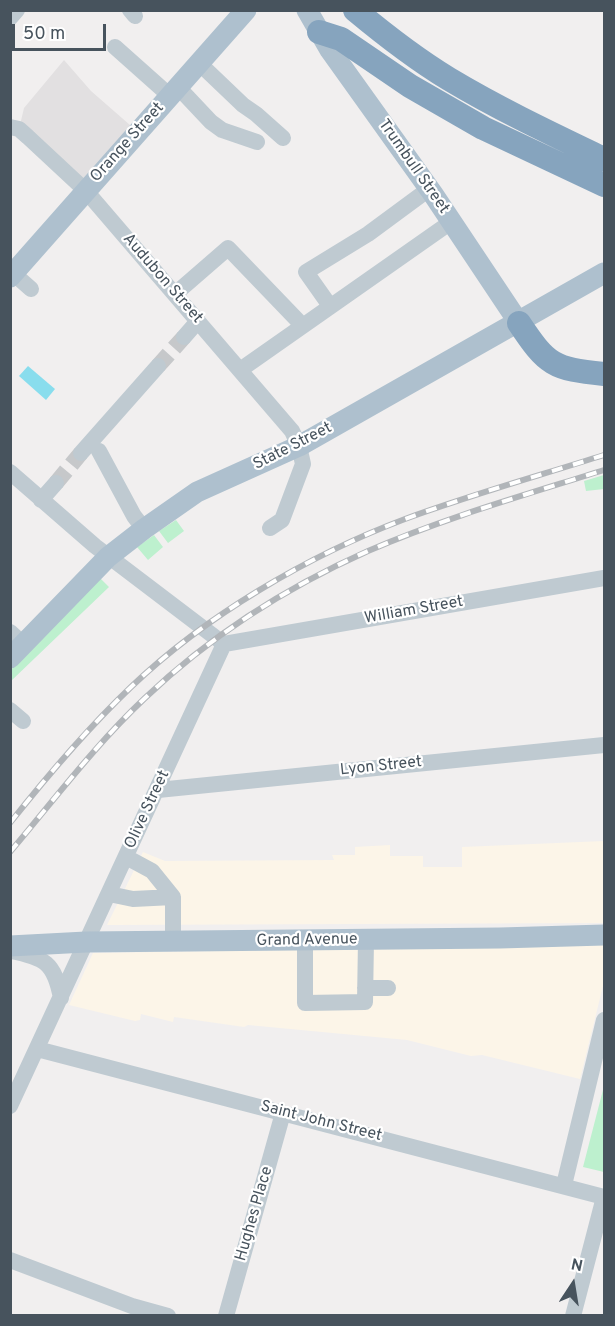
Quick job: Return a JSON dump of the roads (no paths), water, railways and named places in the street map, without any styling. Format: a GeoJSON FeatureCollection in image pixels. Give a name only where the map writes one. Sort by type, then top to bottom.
{"type":"FeatureCollection","features":[{"type":"Feature","properties":{"kind":"highway"},"geometry":{"type":"LineString","coordinates":[[355,10],[394,41],[446,77],[516,116],[604,159]]}},
{"type":"Feature","properties":{"kind":"highway"},"geometry":{"type":"LineString","coordinates":[[319,32],[341,39],[410,86],[483,128],[604,185]]}},
{"type":"Feature","properties":{"kind":"highway"},"geometry":{"type":"LineString","coordinates":[[519,323],[540,353],[552,362],[571,369],[604,374]]}},
{"type":"Feature","properties":{"kind":"main road","name":"Orange Street"},"geometry":{"type":"LineString","coordinates":[[12,276],[246,10]]}},
{"type":"Feature","properties":{"kind":"main road","name":"Trumbull Street"},"geometry":{"type":"LineString","coordinates":[[307,10],[330,50],[452,222],[519,323]]}},
{"type":"Feature","properties":{"kind":"main road","name":"State Street"},"geometry":{"type":"LineString","coordinates":[[15,645],[108,557],[197,492],[299,446],[604,273]]}},
{"type":"Feature","properties":{"kind":"main road","name":"Grand Avenue"},"geometry":{"type":"LineString","coordinates":[[10,946],[86,942],[604,935]]}},
{"type":"Feature","properties":{"kind":"street"},"geometry":{"type":"LineString","coordinates":[[10,18],[17,10]]}},
{"type":"Feature","properties":{"kind":"street"},"geometry":{"type":"LineString","coordinates":[[115,47],[222,130],[257,142]]}},
{"type":"Feature","properties":{"kind":"street"},"geometry":{"type":"LineString","coordinates":[[199,63],[243,105],[283,138]]}},
{"type":"Feature","properties":{"kind":"street","name":"Audubon Street"},"geometry":{"type":"LineString","coordinates":[[13,132],[86,191],[292,431],[299,446]]}},
{"type":"Feature","properties":{"kind":"street"},"geometry":{"type":"LineString","coordinates":[[330,306],[306,272],[368,234],[429,189]]}},
{"type":"Feature","properties":{"kind":"street"},"geometry":{"type":"LineString","coordinates":[[240,370],[452,222]]}},
{"type":"Feature","properties":{"kind":"street"},"geometry":{"type":"LineString","coordinates":[[175,294],[228,248],[302,325]]}},
{"type":"Feature","properties":{"kind":"street"},"geometry":{"type":"LineString","coordinates":[[12,276],[31,289]]}},
{"type":"Feature","properties":{"kind":"street"},"geometry":{"type":"LineString","coordinates":[[184,337],[198,321]]}},
{"type":"Feature","properties":{"kind":"street"},"geometry":{"type":"LineString","coordinates":[[81,453],[158,366]]}},
{"type":"Feature","properties":{"kind":"street"},"geometry":{"type":"LineString","coordinates":[[270,528],[282,520],[294,490],[303,464],[299,446]]}},
{"type":"Feature","properties":{"kind":"street"},"geometry":{"type":"LineString","coordinates":[[99,451],[134,516],[144,529]]}},
{"type":"Feature","properties":{"kind":"street"},"geometry":{"type":"LineString","coordinates":[[10,472],[108,557],[224,644]]}},
{"type":"Feature","properties":{"kind":"street"},"geometry":{"type":"LineString","coordinates":[[41,500],[56,483]]}},
{"type":"Feature","properties":{"kind":"street","name":"William Street"},"geometry":{"type":"LineString","coordinates":[[224,644],[604,578]]}},
{"type":"Feature","properties":{"kind":"street","name":"Olive Street"},"geometry":{"type":"LineString","coordinates":[[10,1106],[224,644]]}},
{"type":"Feature","properties":{"kind":"street","name":"Lyon Street"},"geometry":{"type":"LineString","coordinates":[[158,790],[604,745]]}},
{"type":"Feature","properties":{"kind":"street"},"geometry":{"type":"LineString","coordinates":[[126,857],[152,870],[173,897],[173,942]]}},
{"type":"Feature","properties":{"kind":"street"},"geometry":{"type":"LineString","coordinates":[[110,894],[133,899],[173,897]]}},
{"type":"Feature","properties":{"kind":"street"},"geometry":{"type":"LineString","coordinates":[[305,940],[305,1003],[365,1002],[366,940]]}},
{"type":"Feature","properties":{"kind":"street"},"geometry":{"type":"LineString","coordinates":[[10,951],[34,956],[46,962],[52,968],[61,998]]}},
{"type":"Feature","properties":{"kind":"street"},"geometry":{"type":"LineString","coordinates":[[365,988],[388,988]]}},
{"type":"Feature","properties":{"kind":"street"},"geometry":{"type":"LineString","coordinates":[[564,1185],[604,1020]]}},
{"type":"Feature","properties":{"kind":"street","name":"Saint John Street"},"geometry":{"type":"LineString","coordinates":[[37,1049],[604,1197]]}},
{"type":"Feature","properties":{"kind":"street","name":"Hughes Place"},"geometry":{"type":"LineString","coordinates":[[226,1316],[283,1113]]}},
{"type":"Feature","properties":{"kind":"street"},"geometry":{"type":"LineString","coordinates":[[573,1316],[604,1197]]}},
{"type":"Feature","properties":{"kind":"street"},"geometry":{"type":"LineString","coordinates":[[10,1260],[131,1311],[168,1316]]}},
{"type":"Feature","properties":{"kind":"water"},"geometry":{"type":"Polygon","coordinates":[[[28,366],[55,389],[46,400],[19,376],[28,366]]]}},
{"type":"Feature","properties":{"kind":"tunnel"},"geometry":{"type":"LineString","coordinates":[[158,366],[184,337]]}},
{"type":"Feature","properties":{"kind":"tunnel"},"geometry":{"type":"LineString","coordinates":[[56,483],[81,453]]}},
{"type":"Feature","properties":{"kind":"railway"},"geometry":{"type":"LineString","coordinates":[[10,823],[68,753],[131,687],[192,636],[260,590],[332,550],[405,519],[604,455]]}},
{"type":"Feature","properties":{"kind":"railway"},"geometry":{"type":"LineString","coordinates":[[10,852],[92,754],[145,698],[195,654],[250,615],[338,565],[397,539],[604,470]]}}]}
